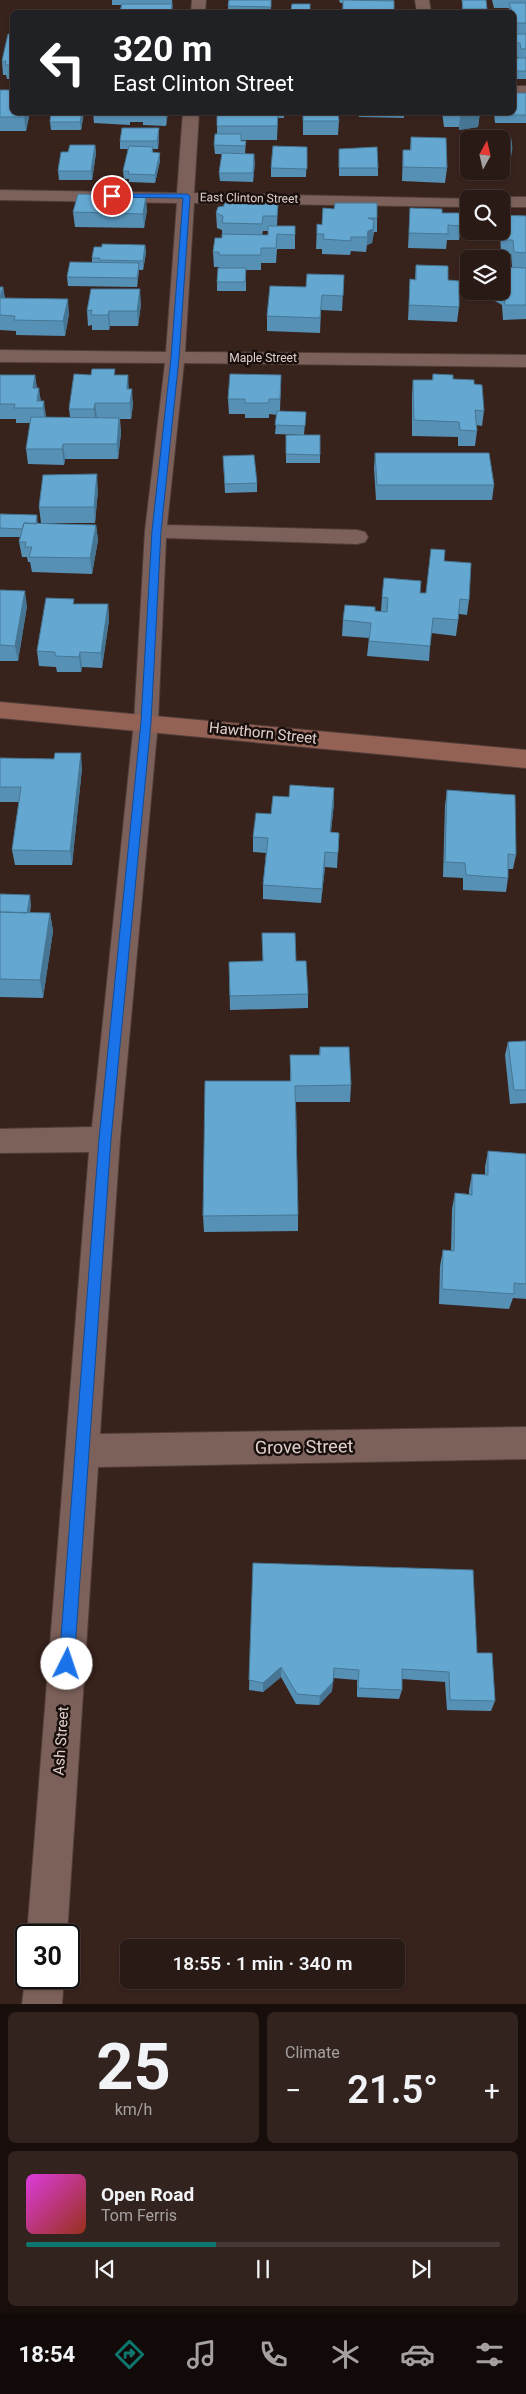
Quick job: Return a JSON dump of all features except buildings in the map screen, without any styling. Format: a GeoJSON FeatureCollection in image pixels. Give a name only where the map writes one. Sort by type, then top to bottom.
{"type":"FeatureCollection","features":[{"type":"Feature","properties":{"kind":"main road","name":"Hawthorn Street"},"geometry":{"type":"LineString","coordinates":[[0,710],[146,722],[526,759]]}},
{"type":"Feature","properties":{"kind":"street","name":"Ash Street"},"geometry":{"type":"LineString","coordinates":[[48,1924],[105,1139],[146,722],[156,531],[175,358],[191,115]]}},
{"type":"Feature","properties":{"kind":"street","name":"East Clinton Street"},"geometry":{"type":"LineString","coordinates":[[0,195],[187,196],[460,202]]}},
{"type":"Feature","properties":{"kind":"street"},"geometry":{"type":"LineString","coordinates":[[510,202],[526,202]]}},
{"type":"Feature","properties":{"kind":"street","name":"Maple Street"},"geometry":{"type":"LineString","coordinates":[[0,356],[526,361]]}},
{"type":"Feature","properties":{"kind":"street"},"geometry":{"type":"LineString","coordinates":[[156,531],[357,537]]}},
{"type":"Feature","properties":{"kind":"street"},"geometry":{"type":"LineString","coordinates":[[0,1141],[105,1139]]}},
{"type":"Feature","properties":{"kind":"street","name":"Grove Street"},"geometry":{"type":"LineString","coordinates":[[82,1451],[526,1443]]}},
{"type":"Feature","properties":{"kind":"street"},"geometry":{"type":"LineString","coordinates":[[42,2004],[43,1989]]}},
{"type":"Feature","properties":{"kind":"route"},"geometry":{"type":"LineString","coordinates":[[67,1664],[105,1139],[146,722],[156,531],[175,358],[187,196],[112,196]]}}]}
